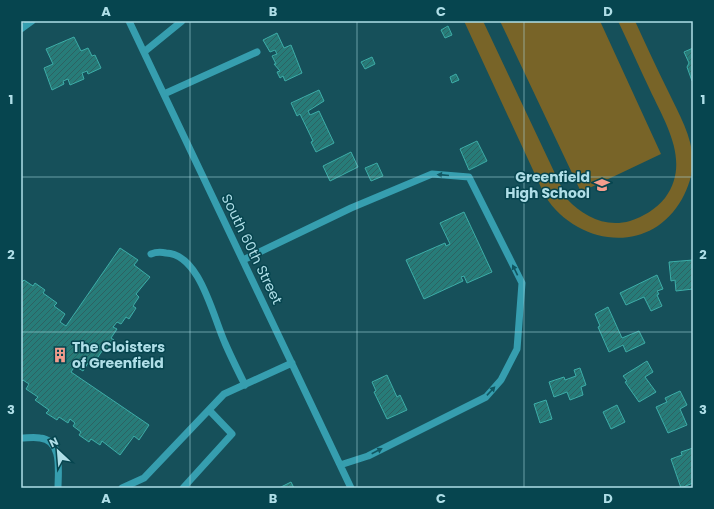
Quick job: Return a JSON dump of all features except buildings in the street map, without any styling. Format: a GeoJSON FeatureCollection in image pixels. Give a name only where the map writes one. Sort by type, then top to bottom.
{"type":"FeatureCollection","features":[{"type":"Feature","properties":{"kind":"street"},"geometry":{"type":"LineString","coordinates":[[21,29],[32,21]]}},
{"type":"Feature","properties":{"kind":"street","name":"South 60th Street"},"geometry":{"type":"LineString","coordinates":[[129,21],[352,488]]}},
{"type":"Feature","properties":{"kind":"street"},"geometry":{"type":"LineString","coordinates":[[144,52],[182,21]]}},
{"type":"Feature","properties":{"kind":"street"},"geometry":{"type":"LineString","coordinates":[[164,94],[257,52]]}},
{"type":"Feature","properties":{"kind":"street"},"geometry":{"type":"LineString","coordinates":[[243,260],[351,208],[432,174],[469,177],[522,284],[517,349],[501,380],[486,397],[368,456],[340,465]]}},
{"type":"Feature","properties":{"kind":"street"},"geometry":{"type":"LineString","coordinates":[[152,254],[156,252],[173,253],[183,257],[195,271],[225,344],[245,385]]}},
{"type":"Feature","properties":{"kind":"street"},"geometry":{"type":"LineString","coordinates":[[122,488],[144,478],[224,394],[292,363]]}},
{"type":"Feature","properties":{"kind":"street"},"geometry":{"type":"LineString","coordinates":[[183,488],[232,434],[209,410]]}},
{"type":"Feature","properties":{"kind":"street"},"geometry":{"type":"LineString","coordinates":[[21,438],[41,438],[51,443],[58,452],[58,488]]}},
{"type":"Feature","properties":{"kind":"shaded area"},"geometry":{"type":"Polygon","coordinates":[[[464,21],[483,21],[567,199],[580,211],[595,219],[603,222],[621,223],[644,215],[661,202],[672,185],[676,171],[676,157],[669,130],[618,21],[635,21],[688,134],[692,152],[693,166],[688,186],[682,199],[668,217],[652,230],[633,236],[614,238],[594,234],[575,226],[559,213],[545,196],[464,21]]]}},
{"type":"Feature","properties":{"kind":"shaded area"},"geometry":{"type":"Polygon","coordinates":[[[500,21],[600,21],[661,154],[581,192],[500,21]]]}},
{"type":"Feature","properties":{"kind":"place","name":"Greenfield High School"},"geometry":{"type":"Point","coordinates":[602,185]}},
{"type":"Feature","properties":{"kind":"place","name":"The Cloisters of Greenfield"},"geometry":{"type":"Point","coordinates":[60,355]}}]}
